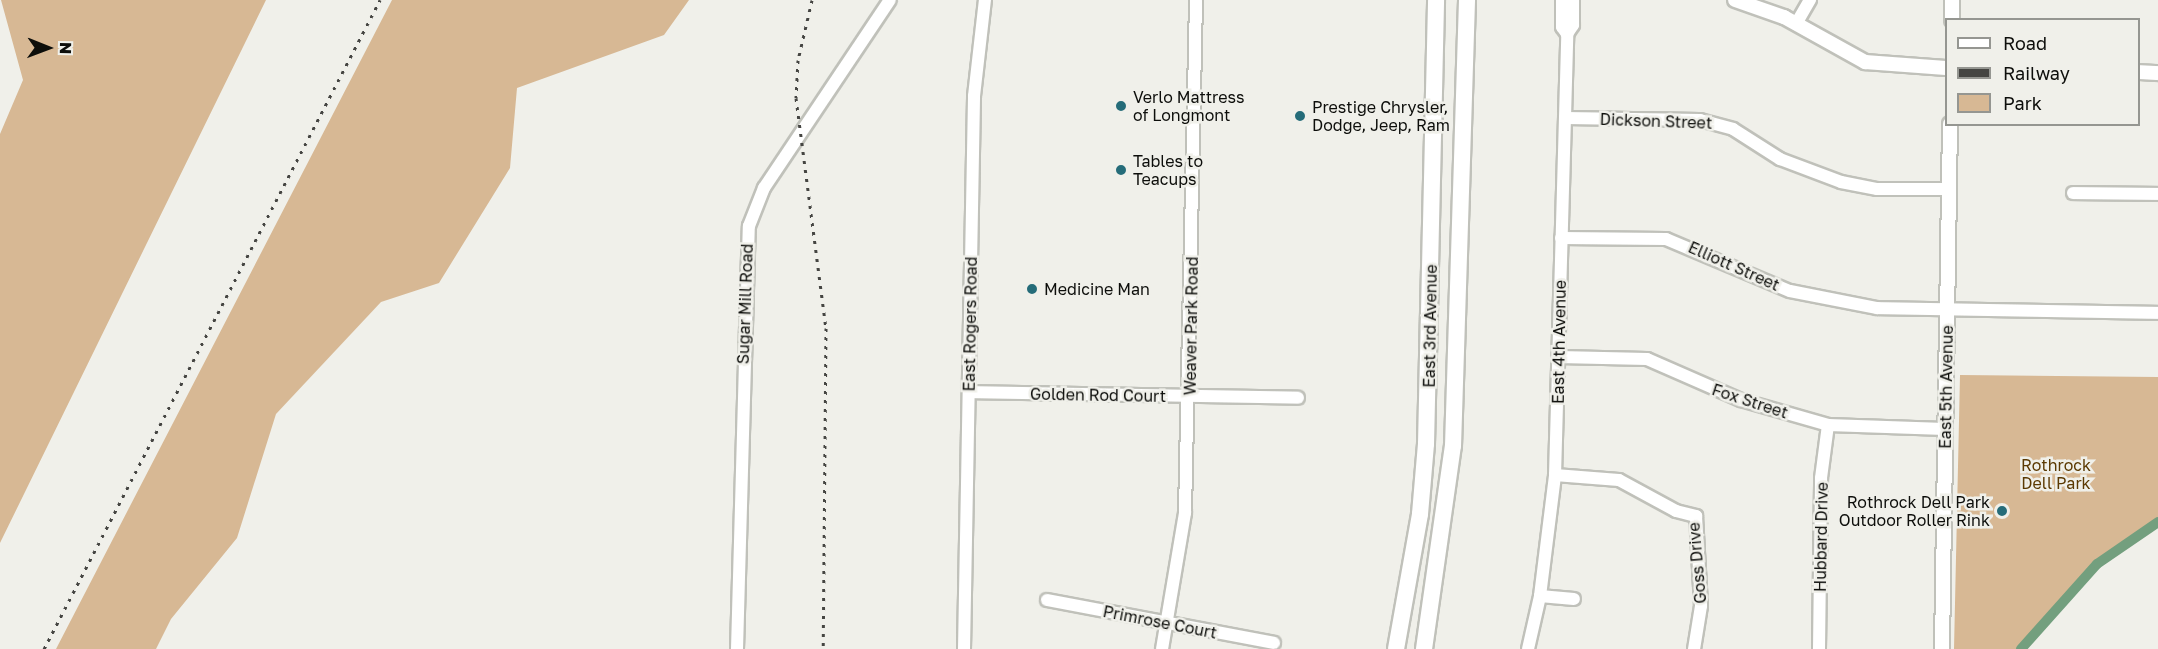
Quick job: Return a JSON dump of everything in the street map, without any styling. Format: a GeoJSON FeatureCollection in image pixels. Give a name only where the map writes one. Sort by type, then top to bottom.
{"type":"FeatureCollection","features":[{"type":"Feature","properties":{"kind":"main road","name":"East 3rd Avenue"},"geometry":{"type":"LineString","coordinates":[[1396,649],[1420,514],[1426,435],[1436,0]]}},
{"type":"Feature","properties":{"kind":"main road","name":"East 3rd Avenue"},"geometry":{"type":"LineString","coordinates":[[1424,649],[1453,446],[1467,0]]}},
{"type":"Feature","properties":{"kind":"street","name":"Sugar Mill Road"},"geometry":{"type":"LineString","coordinates":[[737,649],[749,226],[764,188],[849,55],[890,0]]}},
{"type":"Feature","properties":{"kind":"street","name":"East Rogers Road"},"geometry":{"type":"LineString","coordinates":[[964,649],[974,96],[985,0]]}},
{"type":"Feature","properties":{"kind":"street","name":"Weaver Park Road"},"geometry":{"type":"LineString","coordinates":[[1162,649],[1185,513],[1190,397],[1196,0]]}},
{"type":"Feature","properties":{"kind":"street","name":"East 4th Avenue"},"geometry":{"type":"LineString","coordinates":[[1562,0],[1562,27],[1567,34]]}},
{"type":"Feature","properties":{"kind":"street","name":"East 4th Avenue"},"geometry":{"type":"LineString","coordinates":[[1528,649],[1540,596],[1555,475],[1567,34],[1573,24],[1573,0]]}},
{"type":"Feature","properties":{"kind":"street"},"geometry":{"type":"LineString","coordinates":[[1735,0],[1796,24],[1866,62],[1945,68]]}},
{"type":"Feature","properties":{"kind":"street"},"geometry":{"type":"LineString","coordinates":[[1796,24],[1810,0]]}},
{"type":"Feature","properties":{"kind":"street"},"geometry":{"type":"LineString","coordinates":[[1952,18],[1953,0]]}},
{"type":"Feature","properties":{"kind":"street"},"geometry":{"type":"LineString","coordinates":[[2140,72],[2158,73]]}},
{"type":"Feature","properties":{"kind":"street","name":"Dickson Street"},"geometry":{"type":"LineString","coordinates":[[1565,118],[1700,120],[1733,129],[1780,159],[1841,182],[1877,189],[1949,189]]}},
{"type":"Feature","properties":{"kind":"street","name":"East 5th Avenue"},"geometry":{"type":"LineString","coordinates":[[1942,649],[1950,126]]}},
{"type":"Feature","properties":{"kind":"street"},"geometry":{"type":"LineString","coordinates":[[2073,193],[2158,194]]}},
{"type":"Feature","properties":{"kind":"street","name":"Elliott Street"},"geometry":{"type":"LineString","coordinates":[[1561,238],[1666,239],[1790,291],[1877,308],[2158,313]]}},
{"type":"Feature","properties":{"kind":"street","name":"Fox Street"},"geometry":{"type":"LineString","coordinates":[[1560,357],[1647,360],[1741,400],[1828,425],[1945,429]]}},
{"type":"Feature","properties":{"kind":"street","name":"Golden Rod Court"},"geometry":{"type":"LineString","coordinates":[[969,392],[1298,398]]}},
{"type":"Feature","properties":{"kind":"street","name":"Hubbard Drive"},"geometry":{"type":"LineString","coordinates":[[1819,649],[1821,478],[1828,425]]}},
{"type":"Feature","properties":{"kind":"street","name":"Goss Drive"},"geometry":{"type":"LineString","coordinates":[[1555,475],[1619,480],[1676,511],[1696,516],[1701,606],[1694,649]]}},
{"type":"Feature","properties":{"kind":"street"},"geometry":{"type":"LineString","coordinates":[[1540,596],[1574,599]]}},
{"type":"Feature","properties":{"kind":"street","name":"Primrose Court"},"geometry":{"type":"LineString","coordinates":[[1047,600],[1274,643]]}},
{"type":"Feature","properties":{"kind":"green space"},"geometry":{"type":"Polygon","coordinates":[[[1,0],[266,0],[0,543],[0,134],[23,80],[1,0]]]}},
{"type":"Feature","properties":{"kind":"green space"},"geometry":{"type":"Polygon","coordinates":[[[392,0],[689,0],[664,35],[517,88],[510,168],[439,283],[381,302],[276,414],[237,538],[171,619],[156,649],[56,649],[392,0]]]}},
{"type":"Feature","properties":{"kind":"green space","name":"Rothrock Dell Park"},"geometry":{"type":"Polygon","coordinates":[[[1960,375],[2158,377],[2158,522],[2097,564],[2021,649],[1954,649],[1960,375]]]}},
{"type":"Feature","properties":{"kind":"waterway"},"geometry":{"type":"LineString","coordinates":[[2021,649],[2097,564],[2158,522]]}},
{"type":"Feature","properties":{"kind":"railway"},"geometry":{"type":"LineString","coordinates":[[44,649],[380,0]]}},
{"type":"Feature","properties":{"kind":"railway"},"geometry":{"type":"LineString","coordinates":[[812,0],[798,60],[796,98],[826,328],[823,649]]}},
{"type":"Feature","properties":{"kind":"place","name":"Verlo Mattress of Longmont"},"geometry":{"type":"Point","coordinates":[1121,106]}},
{"type":"Feature","properties":{"kind":"place","name":"Prestige Chrysler, Dodge, Jeep, Ram"},"geometry":{"type":"Point","coordinates":[1300,116]}},
{"type":"Feature","properties":{"kind":"place","name":"Tables to Teacups"},"geometry":{"type":"Point","coordinates":[1121,170]}},
{"type":"Feature","properties":{"kind":"place","name":"Medicine Man"},"geometry":{"type":"Point","coordinates":[1032,289]}},
{"type":"Feature","properties":{"kind":"place","name":"Rothrock Dell Park Outdoor Roller Rink"},"geometry":{"type":"Point","coordinates":[2002,511]}}]}
